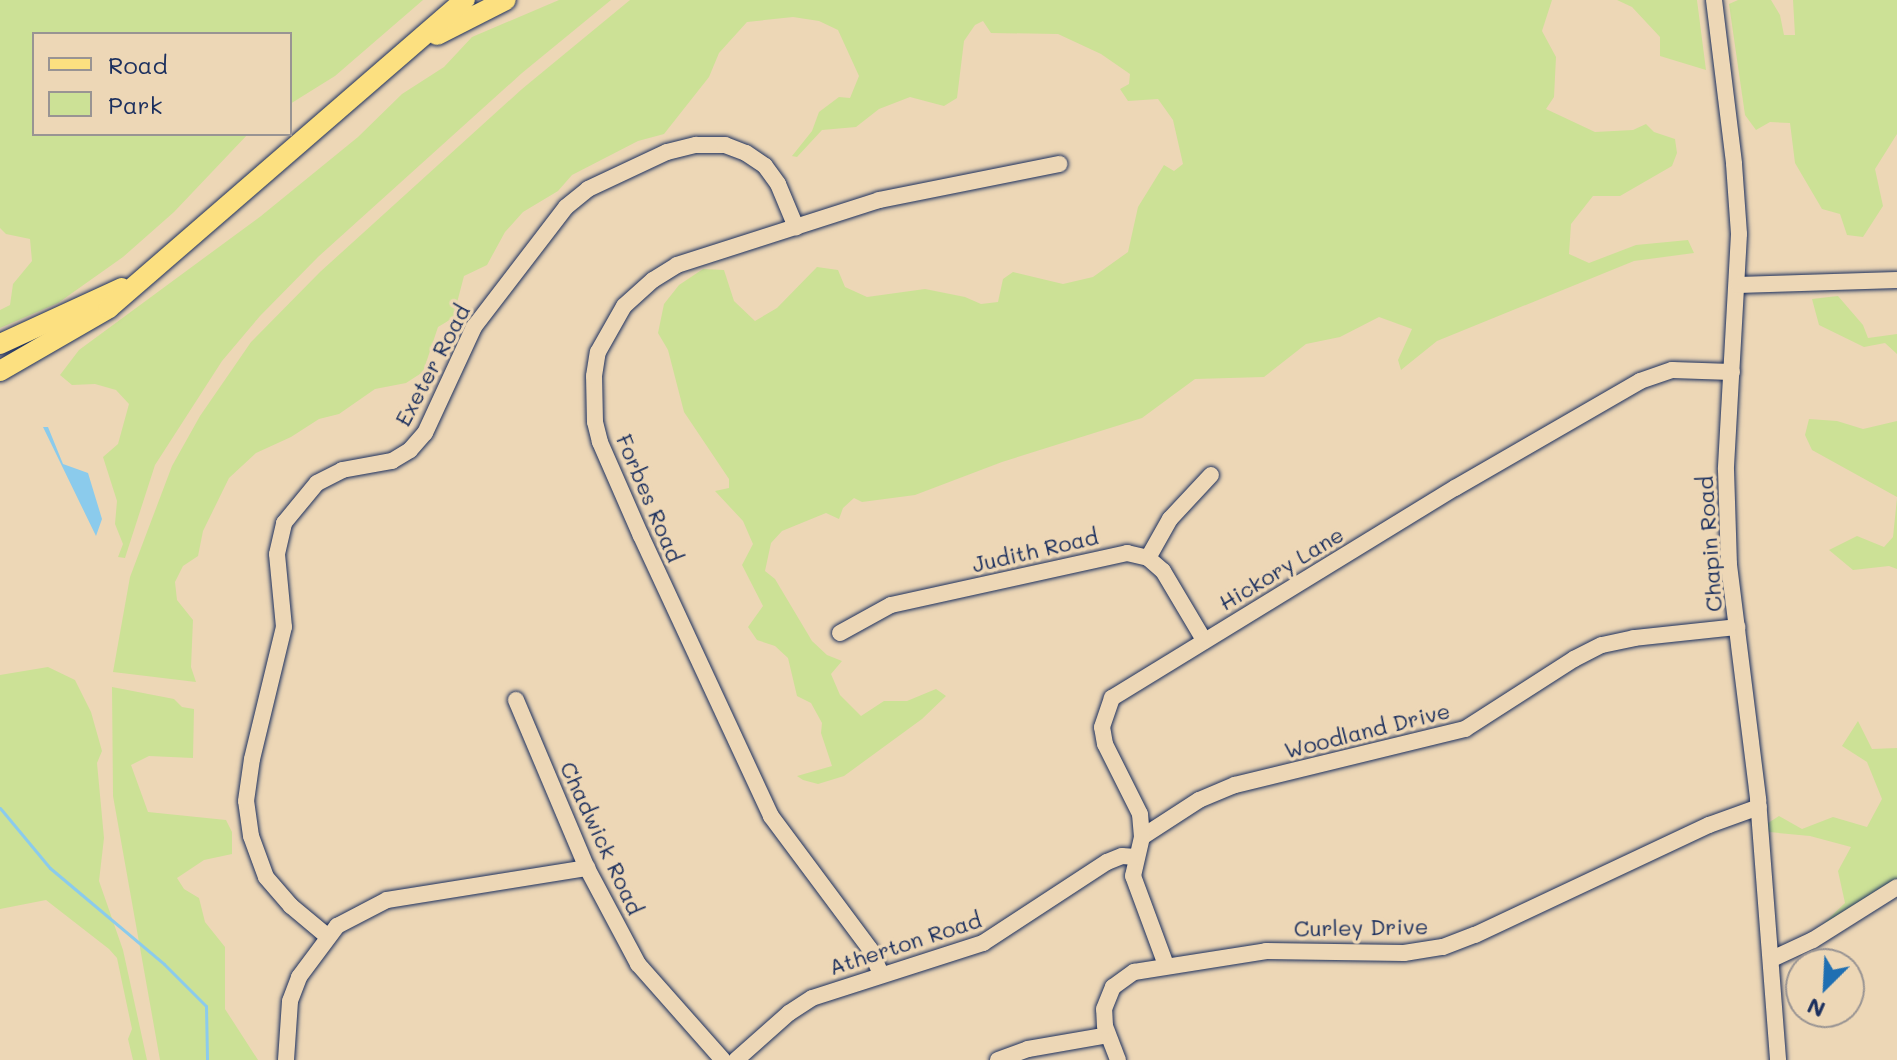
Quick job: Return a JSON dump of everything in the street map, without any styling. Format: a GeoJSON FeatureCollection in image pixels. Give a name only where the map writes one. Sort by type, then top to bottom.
{"type":"FeatureCollection","features":[{"type":"Feature","properties":{"kind":"main road"},"geometry":{"type":"LineString","coordinates":[[0,371],[100,314],[465,0]]}},
{"type":"Feature","properties":{"kind":"main road"},"geometry":{"type":"LineString","coordinates":[[387,68],[430,39],[506,0]]}},
{"type":"Feature","properties":{"kind":"main road"},"geometry":{"type":"LineString","coordinates":[[0,344],[137,281]]}},
{"type":"Feature","properties":{"kind":"street","name":"Chapin Road"},"geometry":{"type":"LineString","coordinates":[[1714,0],[1737,187],[1738,285],[1726,494],[1737,627],[1759,807],[1778,1060]]}},
{"type":"Feature","properties":{"kind":"street","name":"Exeter Road"},"geometry":{"type":"LineString","coordinates":[[327,936],[291,906],[266,877],[251,836],[246,801],[252,759],[284,627],[277,554],[284,523],[317,483],[342,470],[392,461],[410,450],[425,433],[474,327],[566,207],[588,189],[667,152],[696,145],[725,145],[746,153],[765,166],[778,184],[796,227]]}},
{"type":"Feature","properties":{"kind":"street","name":"Forbes Road"},"geometry":{"type":"LineString","coordinates":[[881,974],[870,949],[771,816],[613,473],[595,422],[594,376],[598,352],[624,306],[636,293],[677,265],[879,200],[1059,164]]}},
{"type":"Feature","properties":{"kind":"street"},"geometry":{"type":"LineString","coordinates":[[1738,285],[1897,280]]}},
{"type":"Feature","properties":{"kind":"street","name":"Hickory Lane"},"geometry":{"type":"LineString","coordinates":[[1166,965],[1137,894],[1133,876],[1142,837],[1137,805],[1105,744],[1102,727],[1105,711],[1124,688],[1640,381],[1672,370],[1732,372]]}},
{"type":"Feature","properties":{"kind":"street"},"geometry":{"type":"LineString","coordinates":[[1204,640],[1169,578],[1148,558],[1170,519],[1211,475]]}},
{"type":"Feature","properties":{"kind":"street","name":"Judith Road"},"geometry":{"type":"LineString","coordinates":[[840,633],[891,605],[1113,555],[1138,554],[1148,558]]}},
{"type":"Feature","properties":{"kind":"street","name":"Woodland Drive"},"geometry":{"type":"LineString","coordinates":[[1142,837],[1199,800],[1235,785],[1465,729],[1574,659],[1602,645],[1737,627]]}},
{"type":"Feature","properties":{"kind":"street","name":"Chadwick Road"},"geometry":{"type":"LineString","coordinates":[[516,700],[587,868],[638,964],[723,1060]]}},
{"type":"Feature","properties":{"kind":"street","name":"Curley Drive"},"geometry":{"type":"LineString","coordinates":[[1118,1060],[1108,1035],[1104,1009],[1113,987],[1134,972],[1276,950],[1404,953],[1443,947],[1475,935],[1709,825],[1759,807]]}},
{"type":"Feature","properties":{"kind":"street","name":"Atherton Road"},"geometry":{"type":"LineString","coordinates":[[736,1060],[789,1013],[812,998],[983,943],[1107,862],[1122,856],[1136,857]]}},
{"type":"Feature","properties":{"kind":"street"},"geometry":{"type":"LineString","coordinates":[[286,1060],[290,1001],[299,977],[327,936],[350,918],[387,900],[587,868]]}},
{"type":"Feature","properties":{"kind":"street"},"geometry":{"type":"LineString","coordinates":[[1772,959],[1813,940],[1897,887]]}},
{"type":"Feature","properties":{"kind":"street"},"geometry":{"type":"LineString","coordinates":[[998,1060],[1028,1049],[1108,1035]]}},
{"type":"Feature","properties":{"kind":"green space"},"geometry":{"type":"Polygon","coordinates":[[[0,0],[423,0],[335,76],[292,103],[292,32],[32,32],[32,136],[246,136],[174,212],[123,257],[58,303],[0,328],[0,310],[10,305],[13,284],[32,261],[30,239],[6,234],[0,228],[0,0]]]}},
{"type":"Feature","properties":{"kind":"green space"},"geometry":{"type":"Polygon","coordinates":[[[559,0],[611,0],[522,73],[318,257],[260,316],[222,361],[155,465],[125,558],[118,557],[123,544],[115,524],[117,501],[103,457],[118,444],[129,404],[116,390],[95,384],[72,385],[60,375],[79,350],[261,216],[358,137],[402,94],[444,67],[472,37],[559,0]]]}},
{"type":"Feature","properties":{"kind":"green space"},"geometry":{"type":"Polygon","coordinates":[[[630,0],[1552,0],[1542,31],[1556,57],[1554,97],[1546,109],[1595,132],[1633,130],[1646,124],[1654,132],[1675,139],[1677,153],[1672,166],[1620,196],[1593,196],[1571,224],[1569,254],[1589,263],[1636,245],[1688,240],[1694,253],[1634,261],[1437,341],[1401,370],[1398,360],[1412,329],[1379,317],[1340,337],[1306,344],[1264,377],[1195,379],[1142,418],[1002,462],[915,495],[862,502],[854,498],[843,508],[839,519],[826,513],[782,531],[771,543],[765,571],[775,579],[812,641],[827,655],[842,661],[831,674],[840,695],[861,716],[884,701],[907,701],[936,689],[946,696],[922,719],[844,776],[818,784],[797,776],[832,766],[821,733],[822,723],[811,703],[797,696],[788,658],[775,646],[757,640],[748,627],[763,606],[742,565],[753,544],[743,521],[715,491],[729,488],[729,479],[684,412],[668,350],[658,333],[664,304],[679,285],[703,269],[724,270],[734,301],[755,321],[777,308],[817,267],[838,270],[845,287],[867,297],[925,289],[965,297],[981,304],[998,302],[1003,279],[1013,272],[1063,284],[1093,277],[1128,252],[1138,207],[1164,165],[1174,171],[1183,164],[1173,120],[1158,99],[1128,101],[1120,89],[1129,84],[1130,74],[1101,54],[1058,34],[991,33],[983,21],[975,25],[964,41],[957,98],[944,106],[910,97],[879,109],[856,127],[822,130],[797,157],[792,156],[812,131],[819,112],[839,97],[850,98],[859,76],[838,30],[819,21],[793,17],[747,22],[719,53],[709,77],[664,134],[638,141],[572,175],[558,191],[523,212],[505,232],[487,265],[464,276],[453,318],[438,327],[423,372],[406,383],[375,389],[339,414],[319,419],[291,437],[256,453],[229,478],[203,531],[198,556],[183,566],[175,582],[177,600],[193,620],[191,667],[196,682],[113,672],[130,577],[172,466],[200,416],[251,342],[320,272],[522,89],[630,0]]]}},
{"type":"Feature","properties":{"kind":"green space"},"geometry":{"type":"Polygon","coordinates":[[[1617,0],[1697,0],[1706,70],[1660,56],[1660,37],[1632,7],[1617,0]]]}},
{"type":"Feature","properties":{"kind":"green space"},"geometry":{"type":"Polygon","coordinates":[[[1738,0],[1771,0],[1780,15],[1784,35],[1795,35],[1793,0],[1897,0],[1897,134],[1875,169],[1883,206],[1863,237],[1847,235],[1840,214],[1822,209],[1795,163],[1790,123],[1770,122],[1756,130],[1745,115],[1729,4],[1738,0]]]}},
{"type":"Feature","properties":{"kind":"green space"},"geometry":{"type":"Polygon","coordinates":[[[1838,296],[1863,325],[1868,338],[1897,334],[1897,354],[1885,343],[1864,347],[1819,325],[1812,299],[1838,296]]]}},
{"type":"Feature","properties":{"kind":"green space"},"geometry":{"type":"Polygon","coordinates":[[[1809,419],[1837,421],[1863,429],[1897,421],[1897,497],[1812,450],[1805,435],[1809,419]]]}},
{"type":"Feature","properties":{"kind":"green space"},"geometry":{"type":"Polygon","coordinates":[[[1897,498],[1897,569],[1889,566],[1853,570],[1829,550],[1857,536],[1884,547],[1893,537],[1897,498]]]}},
{"type":"Feature","properties":{"kind":"green space"},"geometry":{"type":"Polygon","coordinates":[[[48,667],[75,680],[91,712],[102,751],[97,763],[104,838],[99,881],[123,950],[147,1060],[133,1060],[128,1039],[132,1029],[117,958],[109,949],[46,900],[0,909],[0,675],[48,667]]]}},
{"type":"Feature","properties":{"kind":"green space"},"geometry":{"type":"Polygon","coordinates":[[[112,687],[174,699],[182,707],[194,709],[193,758],[149,756],[131,765],[148,812],[226,820],[232,832],[232,854],[204,860],[177,878],[184,889],[199,898],[205,922],[225,947],[225,1009],[258,1060],[160,1060],[113,796],[112,687]]]}},
{"type":"Feature","properties":{"kind":"green space"},"geometry":{"type":"Polygon","coordinates":[[[1858,721],[1872,749],[1897,748],[1897,878],[1839,920],[1822,925],[1845,903],[1838,871],[1851,847],[1810,836],[1769,832],[1765,825],[1779,816],[1802,829],[1833,817],[1867,827],[1882,799],[1867,762],[1842,746],[1858,721]]]}},
{"type":"Feature","properties":{"kind":"water"},"geometry":{"type":"Polygon","coordinates":[[[43,427],[48,427],[63,464],[88,473],[102,519],[96,536],[43,427]]]}},
{"type":"Feature","properties":{"kind":"waterway"},"geometry":{"type":"LineString","coordinates":[[0,808],[50,868],[164,964],[206,1006],[207,1060]]}}]}
